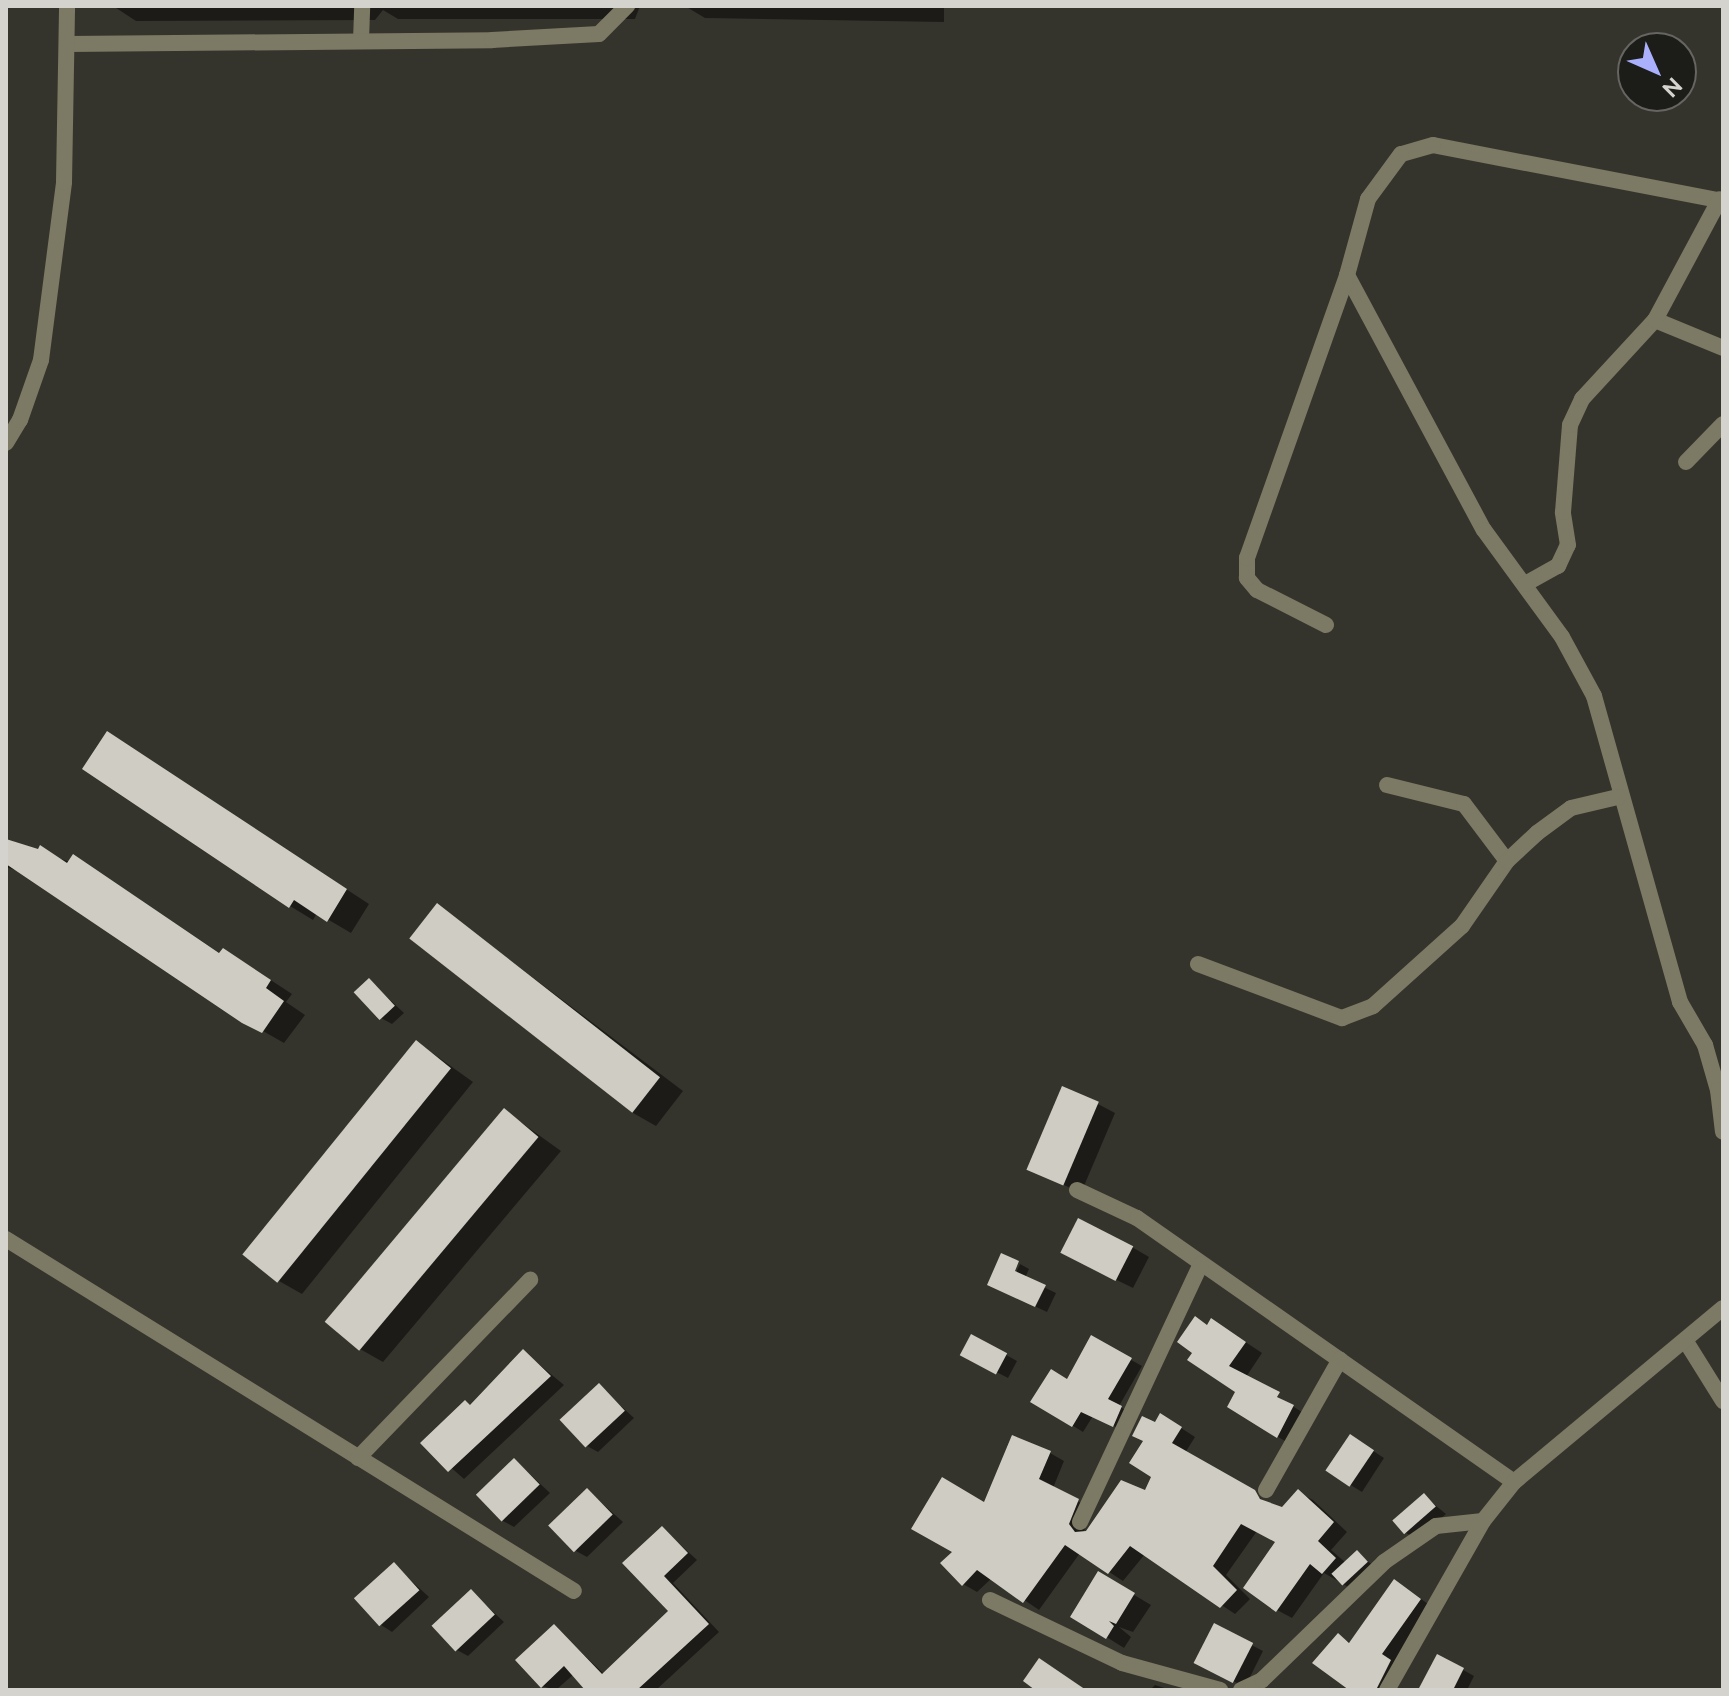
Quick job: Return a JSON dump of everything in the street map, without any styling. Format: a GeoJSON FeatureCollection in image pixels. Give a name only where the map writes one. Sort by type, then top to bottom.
{"type":"FeatureCollection","features":[{"type":"Feature","properties":{"kind":"street"},"geometry":{"type":"LineString","coordinates":[[6,443],[20,420],[41,360],[64,182],[67,6]]}},
{"type":"Feature","properties":{"kind":"street"},"geometry":{"type":"LineString","coordinates":[[361,41],[362,6]]}},
{"type":"Feature","properties":{"kind":"street"},"geometry":{"type":"LineString","coordinates":[[68,44],[361,41],[599,34],[627,6]]}},
{"type":"Feature","properties":{"kind":"street"},"geometry":{"type":"LineString","coordinates":[[1326,625],[1257,590],[1247,578],[1247,558],[1347,275],[1368,199],[1401,154],[1433,145],[1721,200],[1655,320],[1582,399],[1570,425],[1563,512],[1568,545],[1558,566],[1525,584]]}},
{"type":"Feature","properties":{"kind":"street"},"geometry":{"type":"LineString","coordinates":[[1347,275],[1484,530],[1525,584],[1594,696],[1618,797],[1680,1002],[1705,1045],[1723,1132]]}},
{"type":"Feature","properties":{"kind":"street"},"geometry":{"type":"LineString","coordinates":[[1655,320],[1723,348]]}},
{"type":"Feature","properties":{"kind":"street"},"geometry":{"type":"LineString","coordinates":[[1686,462],[1723,424]]}},
{"type":"Feature","properties":{"kind":"street"},"geometry":{"type":"LineString","coordinates":[[1387,785],[1464,804],[1507,861]]}},
{"type":"Feature","properties":{"kind":"street"},"geometry":{"type":"LineString","coordinates":[[1198,964],[1342,1018],[1373,1006],[1462,926],[1507,861],[1571,808],[1618,797]]}},
{"type":"Feature","properties":{"kind":"street"},"geometry":{"type":"LineString","coordinates":[[1077,1190],[1137,1218],[1514,1482]]}},
{"type":"Feature","properties":{"kind":"street"},"geometry":{"type":"LineString","coordinates":[[6,1239],[574,1591]]}},
{"type":"Feature","properties":{"kind":"street"},"geometry":{"type":"LineString","coordinates":[[1080,1522],[1201,1264]]}},
{"type":"Feature","properties":{"kind":"street"},"geometry":{"type":"LineString","coordinates":[[358,1458],[530,1280]]}},
{"type":"Feature","properties":{"kind":"street"},"geometry":{"type":"LineString","coordinates":[[1387,1690],[1483,1521],[1514,1482],[1723,1308]]}},
{"type":"Feature","properties":{"kind":"street"},"geometry":{"type":"LineString","coordinates":[[1685,1340],[1723,1401]]}},
{"type":"Feature","properties":{"kind":"street"},"geometry":{"type":"LineString","coordinates":[[1266,1490],[1340,1359]]}},
{"type":"Feature","properties":{"kind":"street"},"geometry":{"type":"LineString","coordinates":[[1241,1690],[1262,1680],[1384,1562],[1436,1526],[1483,1521]]}},
{"type":"Feature","properties":{"kind":"street"},"geometry":{"type":"LineString","coordinates":[[990,1600],[1122,1663],[1220,1690]]}},
{"type":"Feature","properties":{"kind":"building"},"geometry":{"type":"Polygon","coordinates":[[[107,731],[347,889],[327,922],[294,900],[289,908],[82,769],[107,731]]]}},
{"type":"Feature","properties":{"kind":"building"},"geometry":{"type":"Polygon","coordinates":[[[6,839],[38,849],[40,845],[67,863],[73,854],[219,953],[223,948],[271,980],[266,988],[284,1001],[262,1033],[242,1023],[6,864],[6,839]]]}},
{"type":"Feature","properties":{"kind":"building"},"geometry":{"type":"Polygon","coordinates":[[[437,903],[660,1077],[632,1113],[409,938],[437,903]]]}},
{"type":"Feature","properties":{"kind":"building"},"geometry":{"type":"Polygon","coordinates":[[[369,978],[395,1006],[380,1020],[354,992],[369,978]]]}},
{"type":"Feature","properties":{"kind":"building"},"geometry":{"type":"Polygon","coordinates":[[[416,1040],[451,1068],[277,1283],[242,1254],[416,1040]]]}},
{"type":"Feature","properties":{"kind":"building"},"geometry":{"type":"Polygon","coordinates":[[[1062,1086],[1099,1102],[1063,1185],[1026,1170],[1062,1086]]]}},
{"type":"Feature","properties":{"kind":"building"},"geometry":{"type":"Polygon","coordinates":[[[504,1108],[538,1137],[359,1351],[325,1322],[504,1108]]]}},
{"type":"Feature","properties":{"kind":"building"},"geometry":{"type":"Polygon","coordinates":[[[1078,1218],[1133,1246],[1116,1281],[1060,1253],[1078,1218]]]}},
{"type":"Feature","properties":{"kind":"building"},"geometry":{"type":"Polygon","coordinates":[[[1001,1253],[1019,1261],[1015,1271],[1046,1285],[1035,1307],[987,1285],[1001,1253]]]}},
{"type":"Feature","properties":{"kind":"building"},"geometry":{"type":"Polygon","coordinates":[[[1195,1316],[1207,1325],[1211,1318],[1246,1342],[1229,1366],[1280,1392],[1277,1397],[1294,1405],[1277,1438],[1227,1407],[1235,1392],[1187,1360],[1192,1353],[1177,1342],[1195,1316]]]}},
{"type":"Feature","properties":{"kind":"building"},"geometry":{"type":"Polygon","coordinates":[[[971,1334],[1007,1353],[996,1374],[960,1355],[971,1334]]]}},
{"type":"Feature","properties":{"kind":"building"},"geometry":{"type":"Polygon","coordinates":[[[1091,1335],[1132,1358],[1108,1399],[1122,1406],[1113,1427],[1081,1412],[1072,1427],[1030,1402],[1051,1369],[1067,1379],[1091,1335]]]}},
{"type":"Feature","properties":{"kind":"building"},"geometry":{"type":"Polygon","coordinates":[[[523,1349],[551,1376],[448,1472],[420,1443],[465,1400],[470,1405],[523,1349]]]}},
{"type":"Feature","properties":{"kind":"building"},"geometry":{"type":"Polygon","coordinates":[[[599,1383],[625,1411],[585,1448],[560,1420],[599,1383]]]}},
{"type":"Feature","properties":{"kind":"building"},"geometry":{"type":"Polygon","coordinates":[[[1160,1413],[1182,1427],[1172,1443],[1255,1490],[1260,1499],[1282,1507],[1298,1489],[1334,1522],[1318,1541],[1336,1558],[1322,1574],[1310,1564],[1276,1612],[1243,1588],[1275,1542],[1241,1524],[1213,1566],[1237,1590],[1220,1608],[1130,1546],[1108,1574],[1065,1545],[1023,1603],[977,1570],[962,1586],[940,1563],[952,1552],[911,1529],[942,1477],[984,1502],[1012,1435],[1051,1451],[1039,1479],[1079,1499],[1069,1524],[1075,1532],[1086,1531],[1121,1480],[1145,1490],[1151,1477],[1129,1463],[1143,1441],[1132,1436],[1142,1416],[1155,1422],[1160,1413]]]}},
{"type":"Feature","properties":{"kind":"building"},"geometry":{"type":"Polygon","coordinates":[[[1350,1434],[1374,1450],[1349,1487],[1325,1470],[1350,1434]]]}},
{"type":"Feature","properties":{"kind":"building"},"geometry":{"type":"Polygon","coordinates":[[[514,1458],[540,1485],[502,1521],[476,1495],[514,1458]]]}},
{"type":"Feature","properties":{"kind":"building"},"geometry":{"type":"Polygon","coordinates":[[[587,1488],[613,1515],[574,1552],[548,1526],[587,1488]]]}},
{"type":"Feature","properties":{"kind":"building"},"geometry":{"type":"Polygon","coordinates":[[[1424,1493],[1436,1507],[1404,1534],[1392,1521],[1424,1493]]]}},
{"type":"Feature","properties":{"kind":"building"},"geometry":{"type":"Polygon","coordinates":[[[662,1526],[688,1553],[664,1576],[709,1624],[637,1690],[585,1690],[564,1666],[541,1688],[515,1660],[554,1624],[602,1674],[668,1611],[622,1563],[662,1526]]]}},
{"type":"Feature","properties":{"kind":"building"},"geometry":{"type":"Polygon","coordinates":[[[1357,1550],[1368,1562],[1342,1586],[1331,1574],[1357,1550]]]}},
{"type":"Feature","properties":{"kind":"building"},"geometry":{"type":"Polygon","coordinates":[[[394,1562],[419,1590],[379,1626],[354,1598],[394,1562]]]}},
{"type":"Feature","properties":{"kind":"building"},"geometry":{"type":"Polygon","coordinates":[[[1098,1571],[1135,1593],[1116,1624],[1109,1621],[1114,1626],[1106,1639],[1070,1617],[1098,1571]]]}},
{"type":"Feature","properties":{"kind":"building"},"geometry":{"type":"Polygon","coordinates":[[[1394,1579],[1421,1599],[1382,1654],[1391,1660],[1376,1690],[1349,1690],[1312,1663],[1338,1633],[1349,1643],[1394,1579]]]}},
{"type":"Feature","properties":{"kind":"building"},"geometry":{"type":"Polygon","coordinates":[[[471,1589],[495,1615],[455,1651],[432,1626],[471,1589]]]}},
{"type":"Feature","properties":{"kind":"building"},"geometry":{"type":"Polygon","coordinates":[[[1214,1623],[1253,1643],[1233,1683],[1194,1663],[1214,1623]]]}},
{"type":"Feature","properties":{"kind":"building"},"geometry":{"type":"Polygon","coordinates":[[[1437,1654],[1464,1668],[1453,1690],[1418,1690],[1437,1654]]]}},
{"type":"Feature","properties":{"kind":"building"},"geometry":{"type":"Polygon","coordinates":[[[1039,1658],[1086,1690],[1035,1690],[1023,1681],[1039,1658]]]}}]}
